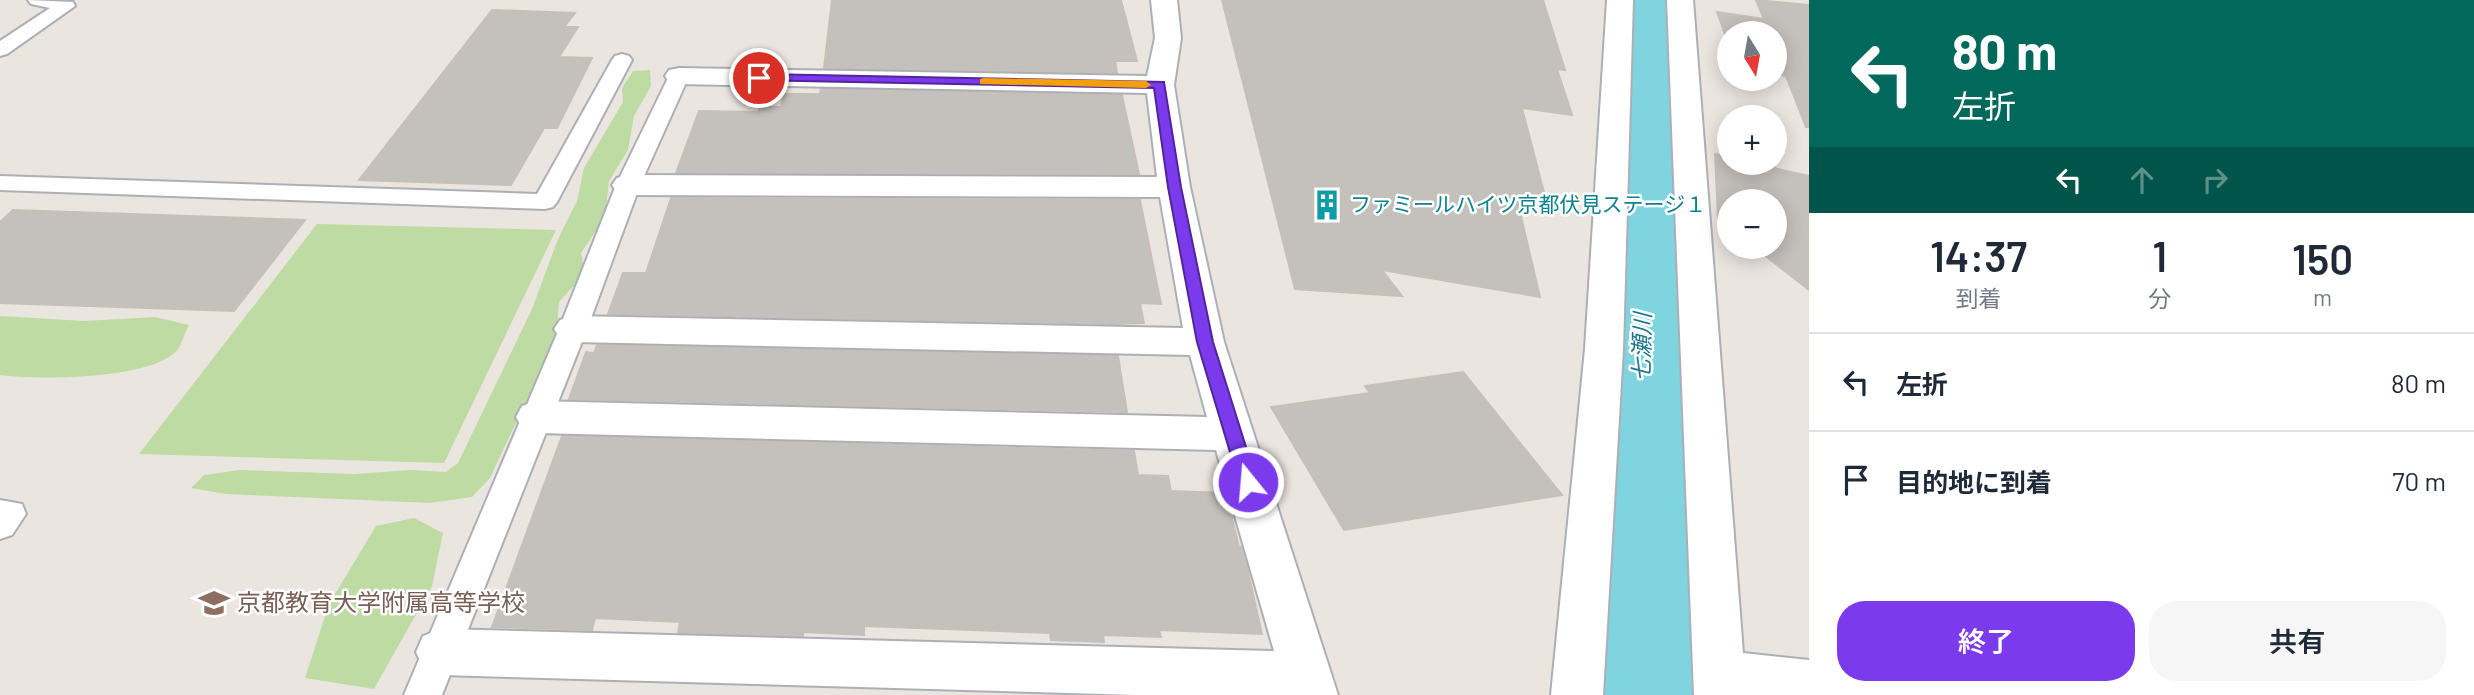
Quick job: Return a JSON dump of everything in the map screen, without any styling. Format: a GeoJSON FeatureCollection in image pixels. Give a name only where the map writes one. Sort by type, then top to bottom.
{"type":"FeatureCollection","features":[{"type":"Feature","properties":{"kind":"street"},"geometry":{"type":"LineString","coordinates":[[432,673],[1310,685],[1205,342],[1174,187],[1160,85],[1168,38],[1164,0]]}},
{"type":"Feature","properties":{"kind":"street"},"geometry":{"type":"LineString","coordinates":[[1577,695],[1604,349],[1620,0]]}},
{"type":"Feature","properties":{"kind":"street"},"geometry":{"type":"LineString","coordinates":[[1681,0],[1721,685],[1809,684]]}},
{"type":"Feature","properties":{"kind":"street"},"geometry":{"type":"LineString","coordinates":[[678,76],[1160,85]]}},
{"type":"Feature","properties":{"kind":"street"},"geometry":{"type":"LineString","coordinates":[[628,185],[1174,187]]}},
{"type":"Feature","properties":{"kind":"street"},"geometry":{"type":"LineString","coordinates":[[573,329],[1205,342]]}},
{"type":"Feature","properties":{"kind":"street"},"geometry":{"type":"LineString","coordinates":[[537,418],[1233,434]]}},
{"type":"Feature","properties":{"kind":"lane"},"geometry":{"type":"LineString","coordinates":[[0,50],[66,6],[37,0]]}},
{"type":"Feature","properties":{"kind":"lane"},"geometry":{"type":"LineString","coordinates":[[0,183],[545,202],[622,60]]}},
{"type":"Feature","properties":{"kind":"lane"},"geometry":{"type":"LineString","coordinates":[[432,673],[573,329],[628,185],[678,76]]}},
{"type":"Feature","properties":{"kind":"lane"},"geometry":{"type":"LineString","coordinates":[[0,513],[10,514],[0,525]]}},
{"type":"Feature","properties":{"kind":"green space"},"geometry":{"type":"Polygon","coordinates":[[[650,70],[651,86],[634,116],[628,150],[609,181],[605,217],[581,253],[584,268],[578,281],[559,302],[557,327],[548,355],[490,478],[472,497],[430,503],[226,494],[191,488],[204,475],[240,470],[355,474],[410,470],[446,472],[458,463],[532,309],[558,239],[577,201],[584,168],[623,102],[622,88],[633,71],[650,70]]]}},
{"type":"Feature","properties":{"kind":"green space"},"geometry":{"type":"Polygon","coordinates":[[[317,224],[556,230],[444,463],[139,454],[317,224]]]}},
{"type":"Feature","properties":{"kind":"green space"},"geometry":{"type":"Polygon","coordinates":[[[0,316],[84,321],[155,317],[189,325],[178,349],[165,359],[146,367],[94,376],[17,377],[0,375],[0,316]]]}},
{"type":"Feature","properties":{"kind":"green space"},"geometry":{"type":"Polygon","coordinates":[[[414,518],[443,533],[432,586],[374,689],[305,678],[329,604],[376,526],[414,518]]]}},
{"type":"Feature","properties":{"kind":"building"},"geometry":{"type":"Polygon","coordinates":[[[832,0],[1121,0],[1137,61],[1115,61],[1117,73],[824,68],[832,0]]]}},
{"type":"Feature","properties":{"kind":"building"},"geometry":{"type":"Polygon","coordinates":[[[1222,0],[1543,0],[1565,70],[1557,69],[1572,115],[1522,108],[1546,200],[1516,195],[1540,297],[1382,270],[1402,296],[1295,289],[1222,0]]]}},
{"type":"Feature","properties":{"kind":"building"},"geometry":{"type":"Polygon","coordinates":[[[1756,0],[1809,5],[1809,127],[1806,127],[1787,79],[1787,21],[1720,21],[1717,12],[1764,19],[1756,0]]]}},
{"type":"Feature","properties":{"kind":"building"},"geometry":{"type":"Polygon","coordinates":[[[492,10],[575,13],[564,27],[578,27],[559,57],[592,58],[557,128],[544,128],[511,185],[359,180],[492,10]]]}},
{"type":"Feature","properties":{"kind":"building"},"geometry":{"type":"Polygon","coordinates":[[[821,89],[1122,95],[1139,174],[676,173],[699,111],[758,112],[760,107],[781,107],[784,94],[820,94],[821,89]]]}},
{"type":"Feature","properties":{"kind":"building"},"geometry":{"type":"Polygon","coordinates":[[[1715,154],[1717,175],[1787,175],[1787,171],[1809,176],[1809,290],[1769,259],[1787,259],[1787,189],[1717,189],[1717,197],[1715,154]]]}},
{"type":"Feature","properties":{"kind":"building"},"geometry":{"type":"Polygon","coordinates":[[[671,198],[1140,200],[1161,304],[1140,303],[1144,323],[1113,324],[608,314],[623,273],[646,273],[671,198]]]}},
{"type":"Feature","properties":{"kind":"building"},"geometry":{"type":"Polygon","coordinates":[[[13,210],[305,220],[234,311],[0,303],[0,222],[13,210]]]}},
{"type":"Feature","properties":{"kind":"building"},"geometry":{"type":"Polygon","coordinates":[[[597,345],[1118,356],[1127,412],[569,399],[586,352],[594,353],[597,345]]]}},
{"type":"Feature","properties":{"kind":"building"},"geometry":{"type":"Polygon","coordinates":[[[1463,372],[1562,495],[1344,530],[1271,407],[1370,393],[1365,386],[1463,372]]]}},
{"type":"Feature","properties":{"kind":"building"},"geometry":{"type":"Polygon","coordinates":[[[562,436],[1134,451],[1138,475],[1168,476],[1171,491],[1226,493],[1262,634],[1159,630],[1161,637],[1103,635],[1104,642],[1051,640],[1050,633],[864,626],[864,635],[803,632],[803,636],[678,633],[680,622],[595,618],[592,630],[492,627],[562,436]]]}},
{"type":"Feature","properties":{"kind":"waterway","name":"七瀬川"},"geometry":{"type":"LineString","coordinates":[[1637,695],[1642,553],[1645,62],[1650,0]]}},
{"type":"Feature","properties":{"kind":"slow traffic"},"geometry":{"type":"LineString","coordinates":[[984,82],[1146,85]]}},
{"type":"Feature","properties":{"kind":"place","name":"ファミールハイツ京都伏見ステージ１"},"geometry":{"type":"Point","coordinates":[1327,205]}},
{"type":"Feature","properties":{"kind":"place","name":"京都教育大学附属高等学校"},"geometry":{"type":"Point","coordinates":[214,603]}},
{"type":"Feature","properties":{"kind":"route"},"geometry":{"type":"LineString","coordinates":[[759,78],[1160,85],[1174,187],[1205,342],[1248,482]]}}]}
